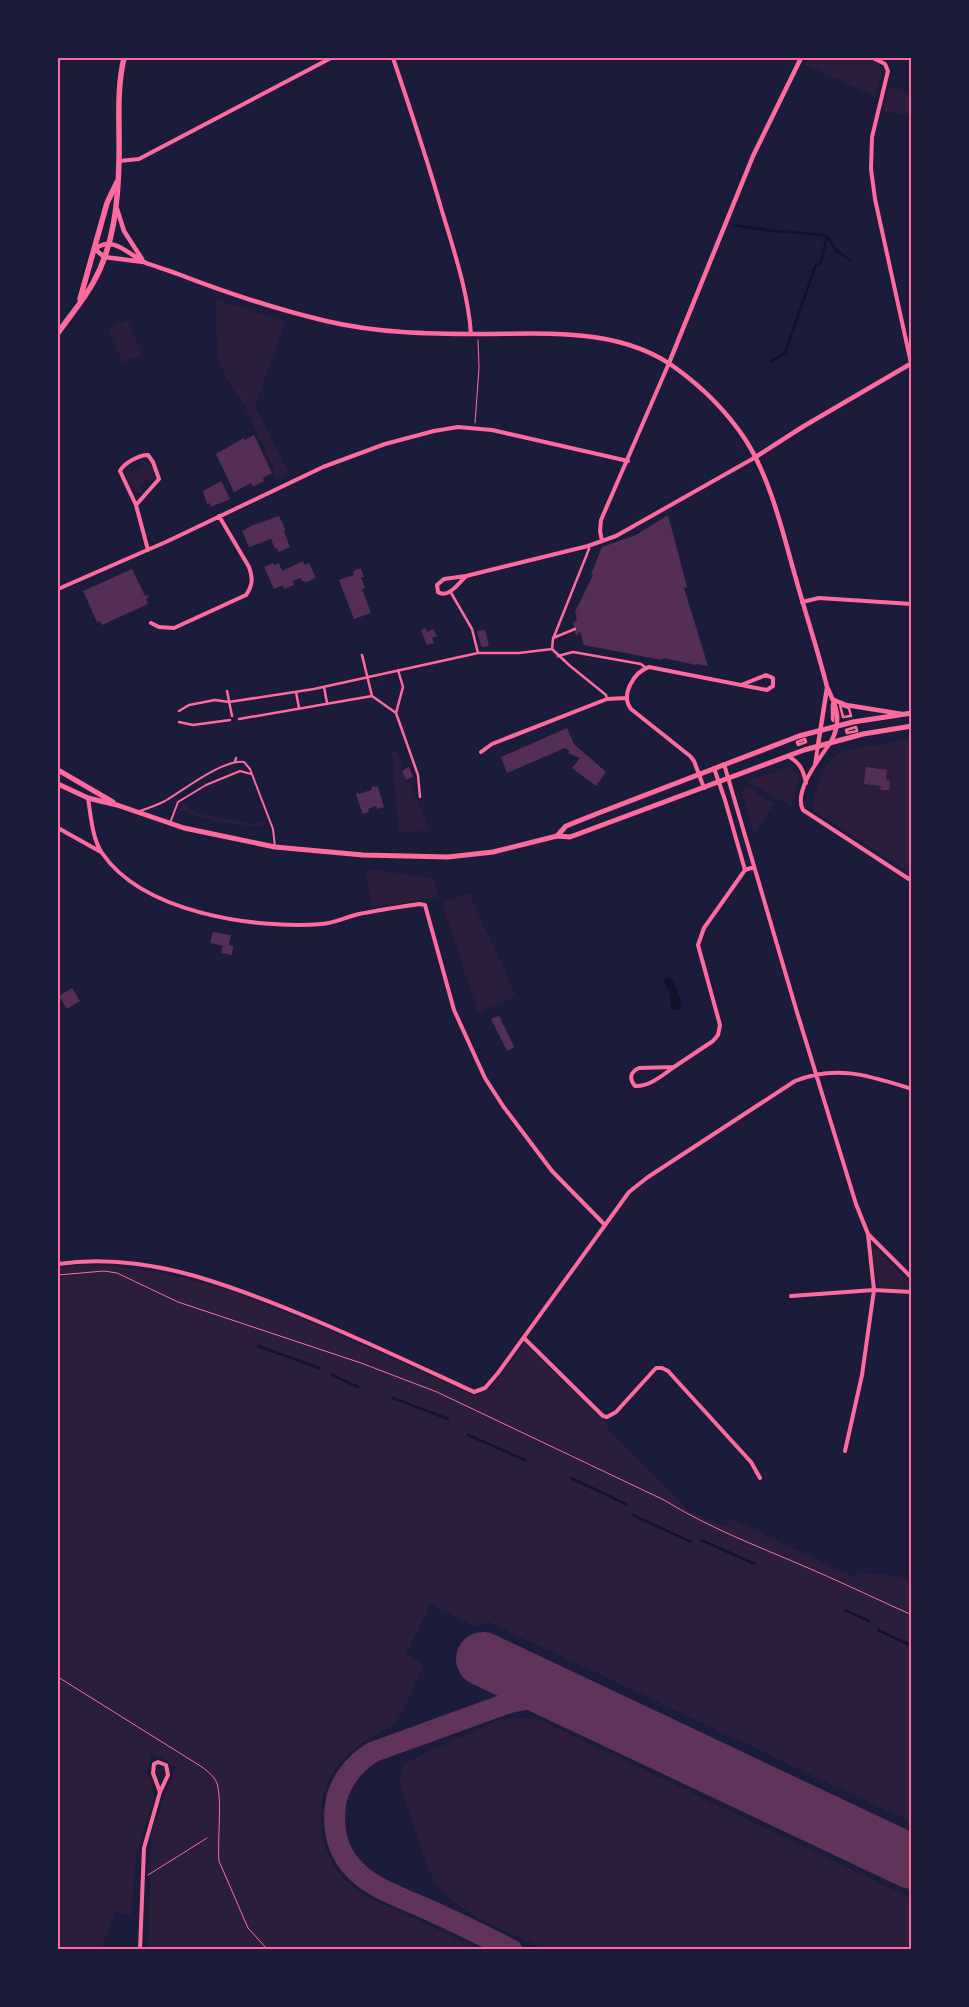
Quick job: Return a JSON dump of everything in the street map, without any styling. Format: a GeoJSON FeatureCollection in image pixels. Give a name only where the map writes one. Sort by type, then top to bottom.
{"type":"FeatureCollection","features":[{"type":"Feature","properties":{"kind":"main road"},"geometry":{"type":"LineString","coordinates":[[58,333],[92,284],[109,244],[117,209],[119,161],[118,94],[124,58]]}},
{"type":"Feature","properties":{"kind":"main road"},"geometry":{"type":"LineString","coordinates":[[80,302],[84,279],[95,249],[107,203],[118,180]]}},
{"type":"Feature","properties":{"kind":"main road"},"geometry":{"type":"LineString","coordinates":[[557,836],[566,826],[699,773],[821,730],[838,725],[912,713]]}},
{"type":"Feature","properties":{"kind":"main road"},"geometry":{"type":"LineString","coordinates":[[58,784],[88,798],[117,805],[170,824],[275,847],[364,855],[448,857],[493,852],[557,836],[570,837],[818,746],[863,734],[912,726]]}},
{"type":"Feature","properties":{"kind":"main road"},"geometry":{"type":"LineString","coordinates":[[58,770],[117,805]]}},
{"type":"Feature","properties":{"kind":"street"},"geometry":{"type":"LineString","coordinates":[[119,161],[139,159],[331,58]]}},
{"type":"Feature","properties":{"kind":"street"},"geometry":{"type":"LineString","coordinates":[[393,58],[421,141],[455,253],[464,289],[471,334]]}},
{"type":"Feature","properties":{"kind":"street"},"geometry":{"type":"LineString","coordinates":[[602,541],[600,531],[602,520],[752,160],[801,58]]}},
{"type":"Feature","properties":{"kind":"street"},"geometry":{"type":"LineString","coordinates":[[466,576],[444,594],[437,590],[437,583],[444,579],[466,576],[588,546],[628,530],[754,458],[911,363],[875,198],[871,169],[872,137],[888,71],[884,64],[873,58]]}},
{"type":"Feature","properties":{"kind":"street"},"geometry":{"type":"LineString","coordinates":[[117,209],[124,231],[144,262]]}},
{"type":"Feature","properties":{"kind":"street"},"geometry":{"type":"LineString","coordinates":[[144,262],[126,250],[109,244],[101,245],[95,249],[104,258],[144,262],[256,302],[328,321],[400,333],[570,334],[602,338],[642,350],[669,363],[718,406],[742,435],[754,458],[774,505],[827,687],[837,711],[838,725],[831,742],[806,783],[800,798],[801,807],[806,813],[912,881]]}},
{"type":"Feature","properties":{"kind":"street"},"geometry":{"type":"LineString","coordinates":[[58,589],[148,550],[304,475],[355,454],[434,431],[453,427],[474,427],[628,460]]}},
{"type":"Feature","properties":{"kind":"street"},"geometry":{"type":"LineString","coordinates":[[136,505],[158,480],[156,468],[148,455],[141,456],[122,466],[120,471],[136,505],[148,550]]}},
{"type":"Feature","properties":{"kind":"street"},"geometry":{"type":"LineString","coordinates":[[151,623],[159,627],[174,628],[246,595],[252,584],[252,575],[219,516]]}},
{"type":"Feature","properties":{"kind":"street"},"geometry":{"type":"LineString","coordinates":[[588,546],[589,549],[553,639],[552,649],[606,695],[607,699]]}},
{"type":"Feature","properties":{"kind":"street"},"geometry":{"type":"LineString","coordinates":[[450,591],[472,629],[478,653]]}},
{"type":"Feature","properties":{"kind":"street"},"geometry":{"type":"LineString","coordinates":[[802,602],[819,598],[912,604]]}},
{"type":"Feature","properties":{"kind":"street"},"geometry":{"type":"LineString","coordinates":[[553,639],[575,630]]}},
{"type":"Feature","properties":{"kind":"street"},"geometry":{"type":"LineString","coordinates":[[179,712],[189,705],[215,700],[230,702],[314,689],[478,653],[519,653],[552,649]]}},
{"type":"Feature","properties":{"kind":"street"},"geometry":{"type":"LineString","coordinates":[[558,656],[573,652],[641,664],[646,668]]}},
{"type":"Feature","properties":{"kind":"street"},"geometry":{"type":"LineString","coordinates":[[362,654],[372,696],[396,713],[418,775],[420,797]]}},
{"type":"Feature","properties":{"kind":"street"},"geometry":{"type":"LineString","coordinates":[[704,788],[690,756],[631,709],[626,698],[628,688],[646,668],[652,667],[768,690],[773,686],[774,682],[773,678],[766,675],[741,684]]}},
{"type":"Feature","properties":{"kind":"street"},"geometry":{"type":"LineString","coordinates":[[396,713],[403,688],[398,670]]}},
{"type":"Feature","properties":{"kind":"street"},"geometry":{"type":"LineString","coordinates":[[313,682],[314,689]]}},
{"type":"Feature","properties":{"kind":"street"},"geometry":{"type":"LineString","coordinates":[[324,687],[327,704]]}},
{"type":"Feature","properties":{"kind":"street"},"geometry":{"type":"LineString","coordinates":[[814,767],[827,687]]}},
{"type":"Feature","properties":{"kind":"street"},"geometry":{"type":"LineString","coordinates":[[227,691],[233,713]]}},
{"type":"Feature","properties":{"kind":"street"},"geometry":{"type":"LineString","coordinates":[[296,692],[299,708]]}},
{"type":"Feature","properties":{"kind":"street"},"geometry":{"type":"LineString","coordinates":[[239,719],[372,696]]}},
{"type":"Feature","properties":{"kind":"street"},"geometry":{"type":"LineString","coordinates":[[481,752],[492,744],[607,699],[626,698]]}},
{"type":"Feature","properties":{"kind":"street"},"geometry":{"type":"LineString","coordinates":[[832,701],[834,717],[833,721],[832,720],[832,701]]}},
{"type":"Feature","properties":{"kind":"street"},"geometry":{"type":"LineString","coordinates":[[832,701],[840,704],[903,714]]}},
{"type":"Feature","properties":{"kind":"street"},"geometry":{"type":"LineString","coordinates":[[840,705],[849,708],[851,716],[843,717],[840,705]]}},
{"type":"Feature","properties":{"kind":"street"},"geometry":{"type":"LineString","coordinates":[[179,722],[193,725],[230,720]]}},
{"type":"Feature","properties":{"kind":"street"},"geometry":{"type":"LineString","coordinates":[[788,756],[798,762],[803,770],[806,783]]}},
{"type":"Feature","properties":{"kind":"street"},"geometry":{"type":"LineString","coordinates":[[235,762],[236,758]]}},
{"type":"Feature","properties":{"kind":"street"},"geometry":{"type":"LineString","coordinates":[[724,764],[839,1153],[868,1234],[874,1290],[862,1375],[845,1451]]}},
{"type":"Feature","properties":{"kind":"street"},"geometry":{"type":"LineString","coordinates":[[714,768],[745,870]]}},
{"type":"Feature","properties":{"kind":"street"},"geometry":{"type":"LineString","coordinates":[[88,798],[94,833],[101,852],[120,875],[151,894],[212,915],[283,925],[324,924],[357,915],[418,904],[426,906],[454,1010],[485,1078],[503,1106],[552,1172],[605,1225]]}},
{"type":"Feature","properties":{"kind":"street"},"geometry":{"type":"LineString","coordinates":[[58,828],[101,852]]}},
{"type":"Feature","properties":{"kind":"street"},"geometry":{"type":"LineString","coordinates":[[674,1067],[639,1068],[630,1075],[631,1082],[635,1086],[641,1086],[658,1078],[713,1041],[718,1035],[720,1025],[698,945],[704,928],[745,870],[754,867]]}},
{"type":"Feature","properties":{"kind":"street"},"geometry":{"type":"LineString","coordinates":[[58,1264],[79,1261],[133,1263],[164,1267],[202,1277],[248,1292],[360,1339],[474,1392],[482,1390],[498,1373],[629,1192],[648,1178],[795,1080],[810,1074],[854,1072],[912,1089]]}},
{"type":"Feature","properties":{"kind":"street"},"geometry":{"type":"LineString","coordinates":[[868,1234],[912,1278]]}},
{"type":"Feature","properties":{"kind":"street"},"geometry":{"type":"LineString","coordinates":[[791,1296],[874,1290],[912,1292]]}},
{"type":"Feature","properties":{"kind":"street"},"geometry":{"type":"LineString","coordinates":[[524,1338],[603,1416],[607,1417],[616,1412],[656,1368],[668,1371],[751,1462],[760,1478]]}},
{"type":"Feature","properties":{"kind":"street"},"geometry":{"type":"LineString","coordinates":[[140,1950],[141,1879],[144,1848],[160,1792],[168,1775],[166,1765],[158,1762],[154,1764],[153,1773],[160,1792]]}},
{"type":"Feature","properties":{"kind":"lane"},"geometry":{"type":"LineString","coordinates":[[137,813],[164,801],[207,774],[235,762],[242,762],[246,764],[252,776],[273,829],[275,847]]}},
{"type":"Feature","properties":{"kind":"lane"},"geometry":{"type":"LineString","coordinates":[[170,824],[178,802],[206,785],[240,771],[248,772],[252,776]]}},
{"type":"Feature","properties":{"kind":"path"},"geometry":{"type":"LineString","coordinates":[[474,427],[479,368],[478,334]]}},
{"type":"Feature","properties":{"kind":"path"},"geometry":{"type":"LineString","coordinates":[[58,1276],[104,1271],[117,1273],[178,1302],[361,1363],[471,1407],[664,1500],[693,1518],[718,1530],[853,1587],[912,1615]]}},
{"type":"Feature","properties":{"kind":"path"},"geometry":{"type":"LineString","coordinates":[[58,1677],[202,1767],[211,1775],[219,1790],[219,1860],[248,1928],[268,1950]]}},
{"type":"Feature","properties":{"kind":"path"},"geometry":{"type":"LineString","coordinates":[[141,1879],[207,1838]]}},
{"type":"Feature","properties":{"kind":"shaded area"},"geometry":{"type":"Polygon","coordinates":[[[849,57],[870,60],[877,64],[881,69],[881,75],[875,96],[806,65],[809,58],[849,57]]]}},
{"type":"Feature","properties":{"kind":"shaded area"},"geometry":{"type":"Polygon","coordinates":[[[889,86],[911,94],[911,115],[883,111],[889,86]]]}},
{"type":"Feature","properties":{"kind":"shaded area"},"geometry":{"type":"Polygon","coordinates":[[[215,299],[285,321],[255,406],[289,473],[276,479],[272,465],[243,403],[226,379],[217,354],[215,299]]]}},
{"type":"Feature","properties":{"kind":"shaded area"},"geometry":{"type":"Polygon","coordinates":[[[127,320],[142,354],[123,363],[108,329],[127,320]]]}},
{"type":"Feature","properties":{"kind":"shaded area"},"geometry":{"type":"Polygon","coordinates":[[[145,460],[152,470],[154,479],[153,482],[147,478],[139,488],[144,492],[140,494],[133,491],[125,474],[128,467],[131,472],[143,467],[140,461],[145,460]]]}},
{"type":"Feature","properties":{"kind":"shaded area"},"geometry":{"type":"Polygon","coordinates":[[[911,739],[911,874],[813,808],[816,792],[825,768],[842,751],[911,739]]]}},
{"type":"Feature","properties":{"kind":"shaded area"},"geometry":{"type":"Polygon","coordinates":[[[396,751],[407,783],[410,782],[430,830],[399,833],[392,752],[396,751]]]}},
{"type":"Feature","properties":{"kind":"shaded area"},"geometry":{"type":"Polygon","coordinates":[[[789,767],[799,775],[792,806],[749,783],[749,781],[789,767]]]}},
{"type":"Feature","properties":{"kind":"shaded area"},"geometry":{"type":"Polygon","coordinates":[[[747,787],[774,804],[754,835],[741,790],[747,787]]]}},
{"type":"Feature","properties":{"kind":"shaded area"},"geometry":{"type":"Polygon","coordinates":[[[184,803],[192,811],[200,814],[252,824],[264,822],[266,825],[244,826],[211,820],[179,810],[184,803]]]}},
{"type":"Feature","properties":{"kind":"shaded area"},"geometry":{"type":"Polygon","coordinates":[[[366,869],[434,878],[438,897],[372,907],[366,869]]]}},
{"type":"Feature","properties":{"kind":"shaded area"},"geometry":{"type":"Polygon","coordinates":[[[469,893],[516,996],[478,1013],[442,903],[469,893]]]}},
{"type":"Feature","properties":{"kind":"shaded area"},"geometry":{"type":"Polygon","coordinates":[[[667,977],[672,978],[680,998],[681,1009],[672,1010],[670,993],[663,980],[667,977]]]}},
{"type":"Feature","properties":{"kind":"shaded area"},"geometry":{"type":"Polygon","coordinates":[[[873,1249],[877,1249],[911,1284],[911,1289],[880,1288],[878,1286],[873,1249]]]}},
{"type":"Feature","properties":{"kind":"shaded area"},"geometry":{"type":"Polygon","coordinates":[[[80,1265],[112,1266],[173,1275],[232,1292],[319,1326],[472,1395],[480,1394],[491,1388],[525,1343],[609,1425],[606,1428],[689,1511],[725,1527],[731,1519],[856,1578],[857,1573],[886,1574],[911,1579],[911,1822],[489,1622],[476,1627],[431,1604],[406,1654],[424,1664],[406,1704],[394,1724],[353,1750],[334,1770],[322,1801],[322,1834],[334,1866],[344,1879],[354,1887],[372,1899],[479,1949],[148,1949],[151,1835],[176,1766],[171,1766],[164,1759],[152,1754],[146,1773],[151,1779],[154,1797],[137,1850],[131,1915],[115,1912],[101,1949],[58,1949],[58,1268],[80,1265]]]}},
{"type":"Feature","properties":{"kind":"shaded area"},"geometry":{"type":"Polygon","coordinates":[[[517,1718],[538,1719],[911,1898],[911,1949],[544,1949],[472,1915],[446,1896],[434,1880],[401,1790],[401,1774],[408,1761],[498,1720],[517,1718]]]}},
{"type":"Feature","properties":{"kind":"building"},"geometry":{"type":"Polygon","coordinates":[[[254,435],[272,473],[263,478],[264,481],[253,487],[251,483],[234,492],[216,454],[244,438],[245,440],[254,435]]]}},
{"type":"Feature","properties":{"kind":"building"},"geometry":{"type":"Polygon","coordinates":[[[221,481],[230,499],[211,507],[209,503],[207,504],[203,491],[221,481]]]}},
{"type":"Feature","properties":{"kind":"building"},"geometry":{"type":"Polygon","coordinates":[[[668,515],[687,587],[684,588],[708,666],[664,658],[662,660],[584,645],[580,632],[576,636],[573,623],[577,620],[575,612],[593,575],[591,574],[602,547],[636,535],[668,515]]]}},
{"type":"Feature","properties":{"kind":"building"},"geometry":{"type":"Polygon","coordinates":[[[279,516],[290,547],[279,552],[277,548],[275,549],[271,539],[249,547],[242,531],[279,516]]]}},
{"type":"Feature","properties":{"kind":"building"},"geometry":{"type":"Polygon","coordinates":[[[303,561],[304,565],[309,563],[316,578],[307,582],[302,581],[301,578],[293,581],[294,585],[284,589],[283,585],[274,589],[264,567],[273,563],[274,565],[279,563],[282,571],[303,561]]]}},
{"type":"Feature","properties":{"kind":"building"},"geometry":{"type":"Polygon","coordinates":[[[132,569],[145,596],[148,595],[149,597],[146,599],[148,604],[102,625],[100,621],[97,622],[83,591],[132,569]]]}},
{"type":"Feature","properties":{"kind":"building"},"geometry":{"type":"Polygon","coordinates":[[[361,569],[364,577],[361,577],[365,588],[362,589],[371,613],[354,619],[339,580],[354,575],[353,572],[361,569]]]}},
{"type":"Feature","properties":{"kind":"building"},"geometry":{"type":"Polygon","coordinates":[[[425,628],[427,632],[433,629],[437,636],[432,638],[434,643],[427,645],[421,630],[425,628]]]}},
{"type":"Feature","properties":{"kind":"building"},"geometry":{"type":"Polygon","coordinates":[[[485,630],[489,646],[483,647],[481,646],[477,631],[485,630]]]}},
{"type":"Feature","properties":{"kind":"building"},"geometry":{"type":"Polygon","coordinates":[[[567,728],[574,744],[606,772],[596,786],[572,768],[580,758],[568,753],[570,751],[565,748],[507,773],[501,757],[567,728]]]}},
{"type":"Feature","properties":{"kind":"building"},"geometry":{"type":"Polygon","coordinates":[[[409,767],[413,777],[406,780],[402,771],[409,767]]]}},
{"type":"Feature","properties":{"kind":"building"},"geometry":{"type":"Polygon","coordinates":[[[866,767],[887,770],[886,780],[890,781],[889,790],[880,790],[881,786],[864,784],[866,767]]]}},
{"type":"Feature","properties":{"kind":"building"},"geometry":{"type":"Polygon","coordinates":[[[372,786],[378,787],[384,807],[377,809],[376,806],[368,809],[369,812],[363,814],[356,795],[357,792],[359,794],[371,790],[372,786]]]}},
{"type":"Feature","properties":{"kind":"building"},"geometry":{"type":"Polygon","coordinates":[[[213,932],[231,935],[229,945],[233,946],[232,955],[221,953],[223,946],[210,943],[213,932]]]}},
{"type":"Feature","properties":{"kind":"building"},"geometry":{"type":"Polygon","coordinates":[[[72,988],[80,1001],[67,1009],[59,996],[72,988]]]}},
{"type":"Feature","properties":{"kind":"building"},"geometry":{"type":"Polygon","coordinates":[[[499,1016],[514,1048],[507,1051],[491,1019],[499,1016]]]}},
{"type":"Feature","properties":{"kind":"waterway"},"geometry":{"type":"LineString","coordinates":[[735,225],[779,232],[827,236],[836,250],[850,260]]}},
{"type":"Feature","properties":{"kind":"waterway"},"geometry":{"type":"LineString","coordinates":[[772,361],[785,353],[815,267],[821,262],[827,236]]}},
{"type":"Feature","properties":{"kind":"waterway"},"geometry":{"type":"LineString","coordinates":[[258,1346],[319,1368]]}},
{"type":"Feature","properties":{"kind":"waterway"},"geometry":{"type":"LineString","coordinates":[[332,1375],[358,1387]]}},
{"type":"Feature","properties":{"kind":"waterway"},"geometry":{"type":"LineString","coordinates":[[393,1398],[448,1419]]}},
{"type":"Feature","properties":{"kind":"waterway"},"geometry":{"type":"LineString","coordinates":[[468,1435],[525,1460]]}},
{"type":"Feature","properties":{"kind":"waterway"},"geometry":{"type":"LineString","coordinates":[[571,1478],[626,1504]]}},
{"type":"Feature","properties":{"kind":"waterway"},"geometry":{"type":"LineString","coordinates":[[633,1515],[691,1542]]}},
{"type":"Feature","properties":{"kind":"waterway"},"geometry":{"type":"LineString","coordinates":[[701,1540],[755,1564]]}},
{"type":"Feature","properties":{"kind":"waterway"},"geometry":{"type":"LineString","coordinates":[[845,1610],[869,1621]]}},
{"type":"Feature","properties":{"kind":"waterway"},"geometry":{"type":"LineString","coordinates":[[878,1630],[912,1646]]}},
{"type":"Feature","properties":{"kind":"taxiway"},"geometry":{"type":"LineString","coordinates":[[512,1950],[387,1892],[355,1870],[341,1850],[336,1835],[336,1801],[342,1784],[352,1769],[373,1752],[508,1703],[534,1699],[557,1700],[603,1716]]}},
{"type":"Feature","properties":{"kind":"runway"},"geometry":{"type":"LineString","coordinates":[[483,1659],[912,1862]]}}]}
